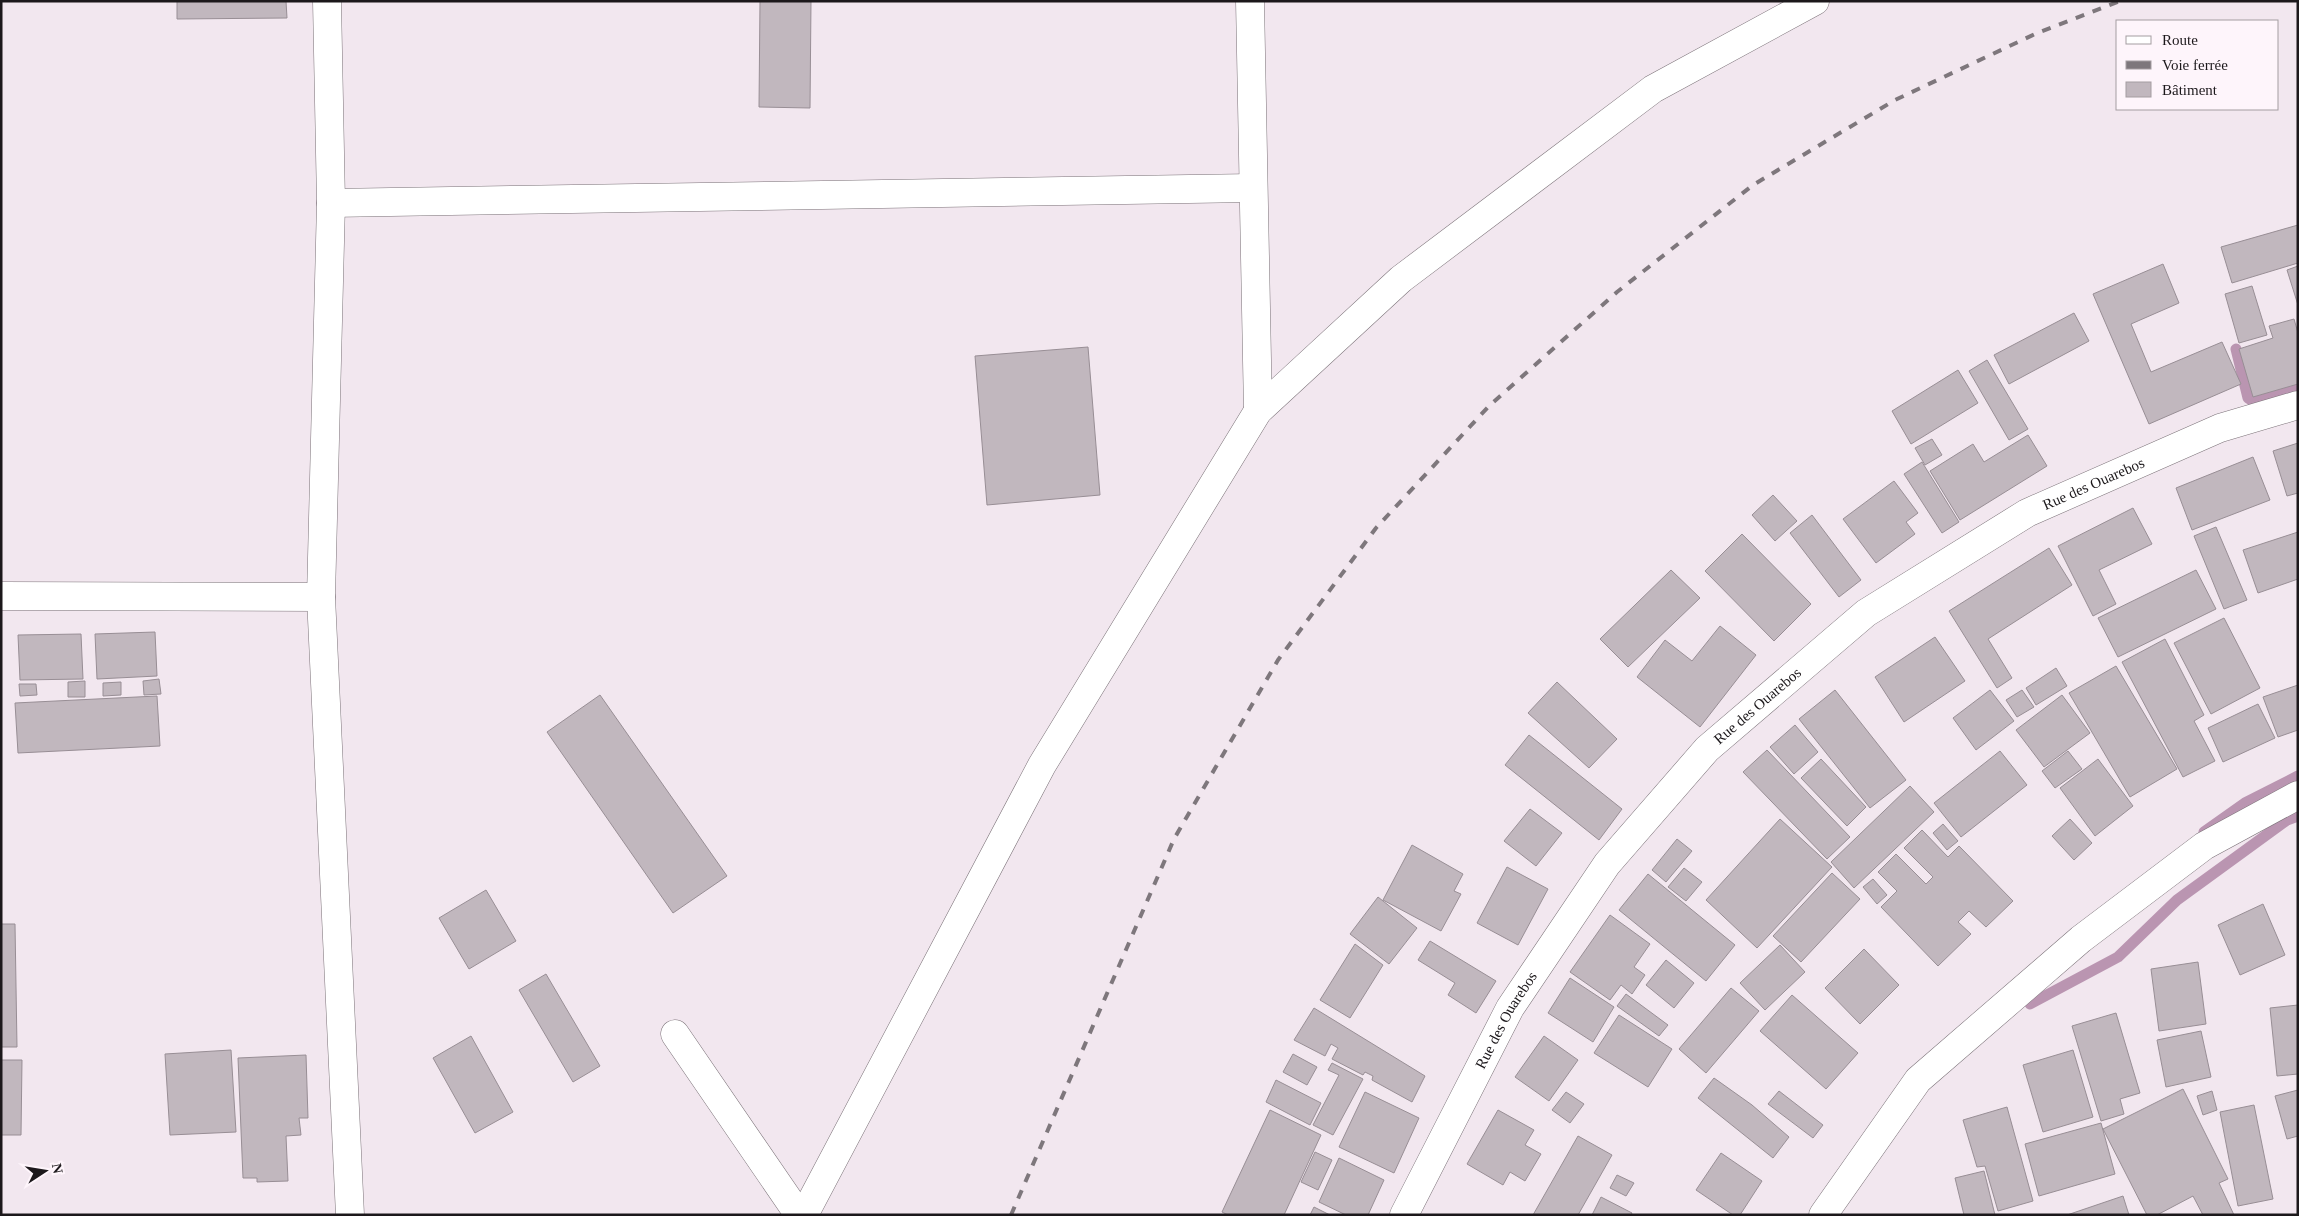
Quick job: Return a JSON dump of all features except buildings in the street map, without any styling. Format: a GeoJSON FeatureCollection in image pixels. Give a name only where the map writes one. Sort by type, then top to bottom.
{"type":"FeatureCollection","features":[{"type":"Feature","properties":{"kind":"street"},"geometry":{"type":"LineString","coordinates":[[327,1],[331,203],[321,597],[350,1215],[334,1215]]}},
{"type":"Feature","properties":{"kind":"street"},"geometry":{"type":"LineString","coordinates":[[1250,1],[1252,188],[1258,411]]}},
{"type":"Feature","properties":{"kind":"street"},"geometry":{"type":"LineString","coordinates":[[804,1215],[1042,765],[1258,411],[1401,279],[1653,89],[1815,1]]}},
{"type":"Feature","properties":{"kind":"street"},"geometry":{"type":"LineString","coordinates":[[331,203],[1252,188]]}},
{"type":"Feature","properties":{"kind":"street","name":"Rue des Ouarebos"},"geometry":{"type":"LineString","coordinates":[[1409,1213],[1510,1008],[1607,864],[1707,749],[1866,613],[2026,512],[2220,428],[2298,405]]}},
{"type":"Feature","properties":{"kind":"street"},"geometry":{"type":"LineString","coordinates":[[1,596],[321,597]]}},
{"type":"Feature","properties":{"kind":"street"},"geometry":{"type":"LineString","coordinates":[[1824,1215],[1918,1080],[2080,939],[2188,857],[2204,846],[2298,795]]}},
{"type":"Feature","properties":{"kind":"street"},"geometry":{"type":"LineString","coordinates":[[676,1034],[799,1215]]}},
{"type":"Feature","properties":{"kind":"waterway"},"geometry":{"type":"LineString","coordinates":[[2236,349],[2248,398],[2254,402],[2298,388]]}},
{"type":"Feature","properties":{"kind":"waterway"},"geometry":{"type":"LineString","coordinates":[[2204,832],[2245,803],[2298,776]]}},
{"type":"Feature","properties":{"kind":"waterway"},"geometry":{"type":"LineString","coordinates":[[2030,1004],[2118,957],[2177,900],[2287,820],[2298,816]]}},
{"type":"Feature","properties":{"kind":"railway"},"geometry":{"type":"LineString","coordinates":[[1011,1215],[1174,839],[1278,660],[1376,528],[1489,406],[1617,292],[1753,185],[1895,100],[2035,34],[2120,1]]}}]}
